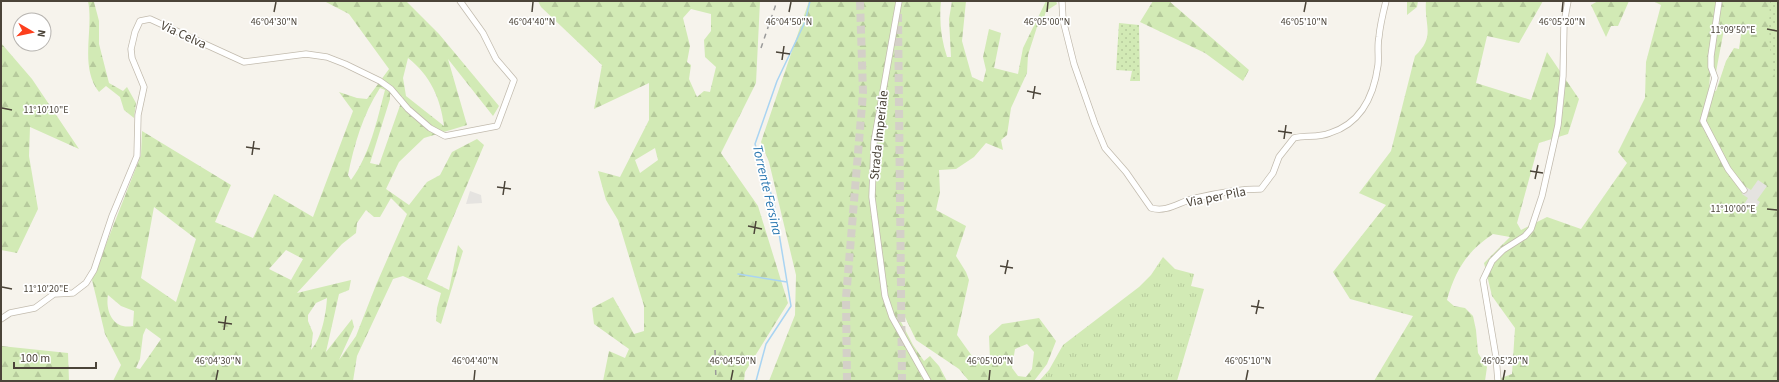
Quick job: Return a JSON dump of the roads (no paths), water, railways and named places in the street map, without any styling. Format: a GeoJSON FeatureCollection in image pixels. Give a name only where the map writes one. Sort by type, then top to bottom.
{"type":"FeatureCollection","features":[{"type":"Feature","properties":{"kind":"street","name":"Via Celva"},"geometry":{"type":"LineString","coordinates":[[1,319],[10,313],[35,308],[54,294],[73,293],[86,283],[94,270],[112,216],[137,156],[138,115],[144,87],[132,58],[131,49],[135,32],[140,21],[150,19],[244,62],[306,54],[333,59],[380,80],[408,109],[430,128],[445,136],[497,126],[514,80],[496,60],[483,33],[460,1]]}},
{"type":"Feature","properties":{"kind":"street","name":"Strada Imperiale"},"geometry":{"type":"LineString","coordinates":[[899,1],[874,142],[872,197],[884,296],[892,317],[928,381]]}},
{"type":"Feature","properties":{"kind":"street","name":"Via per Pila"},"geometry":{"type":"LineString","coordinates":[[1062,1],[1063,20],[1074,64],[1094,124],[1105,147],[1126,172],[1151,208],[1162,210],[1194,198],[1250,189],[1261,189],[1273,173],[1279,156],[1294,138],[1316,137],[1332,133],[1362,112],[1373,93],[1378,64],[1378,38],[1386,1]]}},
{"type":"Feature","properties":{"kind":"street"},"geometry":{"type":"LineString","coordinates":[[1498,381],[1496,357],[1483,280],[1492,261],[1503,250],[1525,236],[1536,217],[1558,125],[1563,76],[1564,23],[1568,1]]}},
{"type":"Feature","properties":{"kind":"street"},"geometry":{"type":"LineString","coordinates":[[1720,1],[1710,56],[1711,67],[1715,78],[1703,121],[1728,169],[1744,190]]}},
{"type":"Feature","properties":{"kind":"waterway","name":"Torrente Fersina"},"geometry":{"type":"LineString","coordinates":[[756,381],[766,344],[791,306],[774,203],[755,144],[777,81],[805,22],[810,1]]}},
{"type":"Feature","properties":{"kind":"waterway"},"geometry":{"type":"LineString","coordinates":[[738,274],[787,282]]}},
{"type":"Feature","properties":{"kind":"tunnel"},"geometry":{"type":"LineString","coordinates":[[847,381],[846,298],[863,93],[860,1]]}},
{"type":"Feature","properties":{"kind":"tunnel"},"geometry":{"type":"LineString","coordinates":[[898,14],[902,381]]}},
{"type":"Feature","properties":{"kind":"railway"},"geometry":{"type":"LineString","coordinates":[[761,48],[777,1]]}},
{"type":"Feature","properties":{"kind":"railway"},"geometry":{"type":"LineString","coordinates":[[715,350],[716,381]]}}]}
